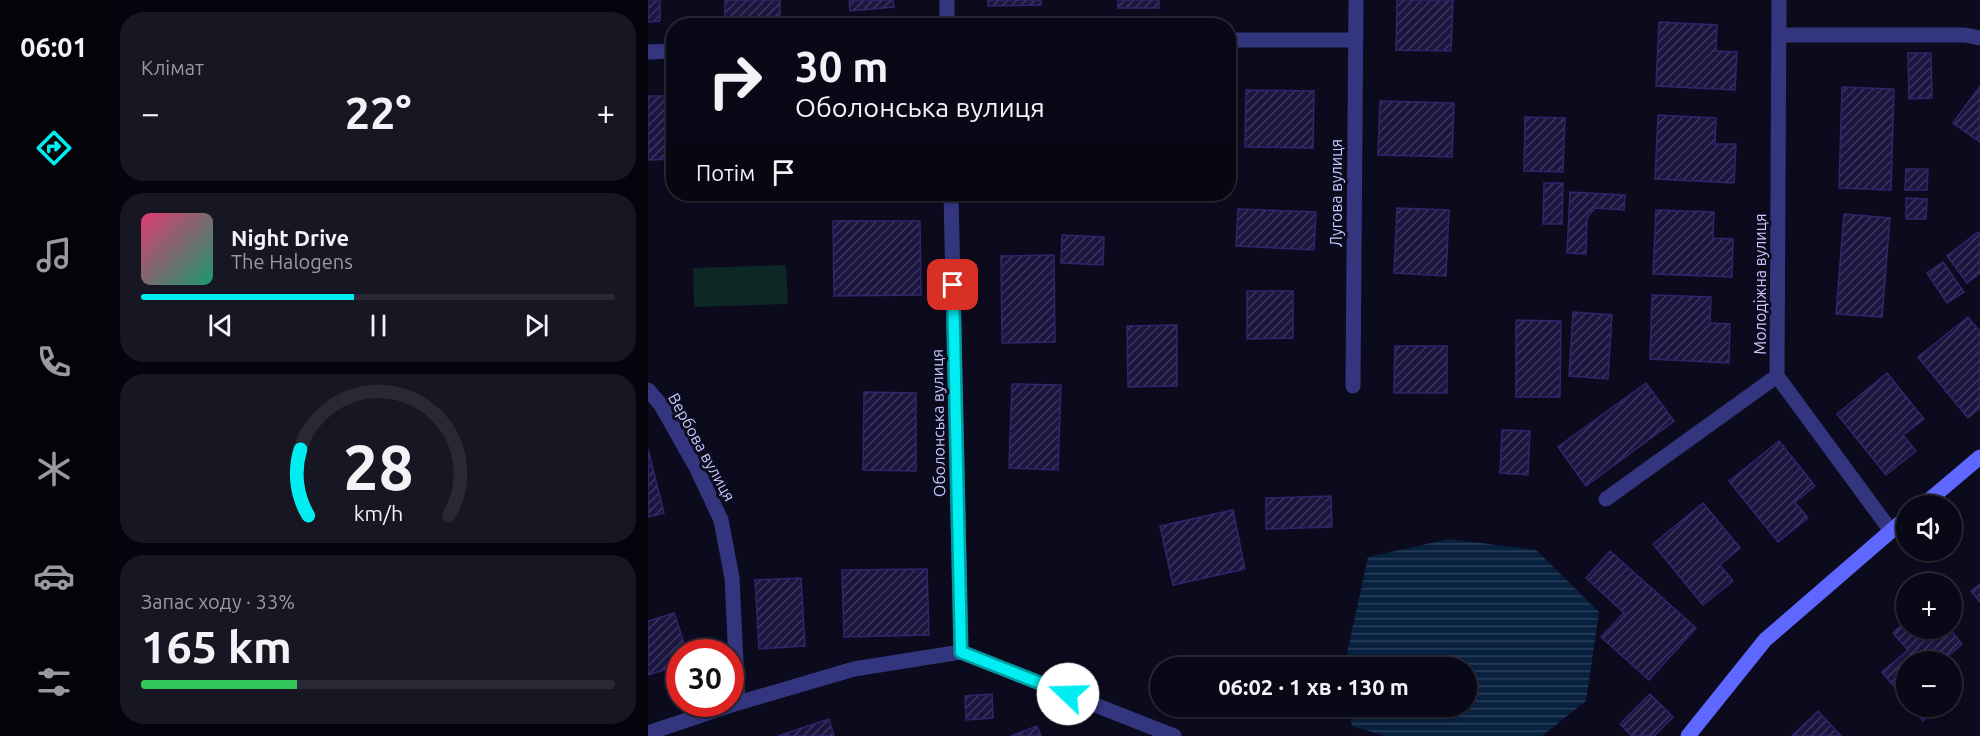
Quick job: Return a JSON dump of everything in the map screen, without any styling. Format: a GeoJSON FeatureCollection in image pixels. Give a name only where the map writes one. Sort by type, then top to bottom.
{"type":"FeatureCollection","features":[{"type":"Feature","properties":{"kind":"street"},"geometry":{"type":"LineString","coordinates":[[947,0],[947,18]]}},
{"type":"Feature","properties":{"kind":"street","name":"Лугова вулиця"},"geometry":{"type":"LineString","coordinates":[[1353,386],[1356,0]]}},
{"type":"Feature","properties":{"kind":"street","name":"Молодіжна вулиця"},"geometry":{"type":"LineString","coordinates":[[1779,0],[1777,376],[1892,531]]}},
{"type":"Feature","properties":{"kind":"street"},"geometry":{"type":"LineString","coordinates":[[1779,35],[1965,35],[1980,38]]}},
{"type":"Feature","properties":{"kind":"street"},"geometry":{"type":"LineString","coordinates":[[1236,40],[1355,40]]}},
{"type":"Feature","properties":{"kind":"street"},"geometry":{"type":"LineString","coordinates":[[648,52],[666,51]]}},
{"type":"Feature","properties":{"kind":"street","name":"Оболонська вулиця"},"geometry":{"type":"LineString","coordinates":[[951,201],[961,652]]}},
{"type":"Feature","properties":{"kind":"street"},"geometry":{"type":"LineString","coordinates":[[1606,499],[1777,376]]}},
{"type":"Feature","properties":{"kind":"street","name":"Вербова вулиця"},"geometry":{"type":"LineString","coordinates":[[648,390],[661,405],[696,467],[721,520],[732,578],[735,639]]}},
{"type":"Feature","properties":{"kind":"street"},"geometry":{"type":"LineString","coordinates":[[1935,495],[1980,457]]}},
{"type":"Feature","properties":{"kind":"street"},"geometry":{"type":"LineString","coordinates":[[1688,736],[1765,640],[1896,527]]}},
{"type":"Feature","properties":{"kind":"street"},"geometry":{"type":"LineString","coordinates":[[744,701],[854,669],[961,652],[1174,736]]}},
{"type":"Feature","properties":{"kind":"street"},"geometry":{"type":"LineString","coordinates":[[648,733],[696,717]]}},
{"type":"Feature","properties":{"kind":"green space"},"geometry":{"type":"Polygon","coordinates":[[[786,265],[788,304],[694,307],[693,268],[786,265]]]}},
{"type":"Feature","properties":{"kind":"water"},"geometry":{"type":"Polygon","coordinates":[[[1449,539],[1536,550],[1599,612],[1586,701],[1542,736],[1385,736],[1352,726],[1350,717],[1477,717],[1477,657],[1346,657],[1368,557],[1449,539]]]}},
{"type":"Feature","properties":{"kind":"building"},"geometry":{"type":"Polygon","coordinates":[[[648,0],[660,0],[660,21],[648,22],[648,0]]]}},
{"type":"Feature","properties":{"kind":"building"},"geometry":{"type":"Polygon","coordinates":[[[725,0],[780,0],[780,18],[725,18],[725,0]]]}},
{"type":"Feature","properties":{"kind":"building"},"geometry":{"type":"Polygon","coordinates":[[[849,0],[893,0],[894,7],[850,11],[849,0]]]}},
{"type":"Feature","properties":{"kind":"building"},"geometry":{"type":"Polygon","coordinates":[[[988,0],[1041,0],[1041,5],[988,6],[988,0]]]}},
{"type":"Feature","properties":{"kind":"building"},"geometry":{"type":"Polygon","coordinates":[[[1118,0],[1159,0],[1159,8],[1118,8],[1118,0]]]}},
{"type":"Feature","properties":{"kind":"building"},"geometry":{"type":"Polygon","coordinates":[[[1397,0],[1453,0],[1451,51],[1396,50],[1397,0]]]}},
{"type":"Feature","properties":{"kind":"building"},"geometry":{"type":"Polygon","coordinates":[[[1659,22],[1717,25],[1716,51],[1737,52],[1735,90],[1656,86],[1659,22]]]}},
{"type":"Feature","properties":{"kind":"building"},"geometry":{"type":"Polygon","coordinates":[[[1908,53],[1931,53],[1932,98],[1909,99],[1908,53]]]}},
{"type":"Feature","properties":{"kind":"building"},"geometry":{"type":"Polygon","coordinates":[[[1980,86],[1980,142],[1953,123],[1980,86]]]}},
{"type":"Feature","properties":{"kind":"building"},"geometry":{"type":"Polygon","coordinates":[[[1842,87],[1894,89],[1891,190],[1839,188],[1842,87]]]}},
{"type":"Feature","properties":{"kind":"building"},"geometry":{"type":"Polygon","coordinates":[[[1246,90],[1314,91],[1313,148],[1245,147],[1246,90]]]}},
{"type":"Feature","properties":{"kind":"building"},"geometry":{"type":"Polygon","coordinates":[[[648,96],[666,96],[666,159],[648,160],[648,96]]]}},
{"type":"Feature","properties":{"kind":"building"},"geometry":{"type":"Polygon","coordinates":[[[1380,101],[1454,103],[1452,157],[1378,155],[1380,101]]]}},
{"type":"Feature","properties":{"kind":"building"},"geometry":{"type":"Polygon","coordinates":[[[1658,115],[1716,118],[1715,144],[1736,144],[1734,183],[1655,179],[1658,115]]]}},
{"type":"Feature","properties":{"kind":"building"},"geometry":{"type":"Polygon","coordinates":[[[1525,117],[1565,118],[1563,172],[1524,171],[1525,117]]]}},
{"type":"Feature","properties":{"kind":"building"},"geometry":{"type":"Polygon","coordinates":[[[1906,169],[1928,169],[1927,190],[1905,190],[1906,169]]]}},
{"type":"Feature","properties":{"kind":"building"},"geometry":{"type":"Polygon","coordinates":[[[1544,183],[1563,183],[1562,224],[1543,224],[1544,183]]]}},
{"type":"Feature","properties":{"kind":"building"},"geometry":{"type":"Polygon","coordinates":[[[1570,192],[1625,195],[1624,210],[1595,208],[1587,218],[1586,254],[1567,253],[1570,192]]]}},
{"type":"Feature","properties":{"kind":"building"},"geometry":{"type":"Polygon","coordinates":[[[1906,198],[1927,199],[1926,219],[1906,219],[1906,198]]]}},
{"type":"Feature","properties":{"kind":"building"},"geometry":{"type":"Polygon","coordinates":[[[1397,208],[1449,210],[1446,276],[1394,273],[1397,208]]]}},
{"type":"Feature","properties":{"kind":"building"},"geometry":{"type":"Polygon","coordinates":[[[1238,209],[1316,212],[1314,250],[1236,246],[1238,209]]]}},
{"type":"Feature","properties":{"kind":"building"},"geometry":{"type":"Polygon","coordinates":[[[1656,210],[1714,212],[1713,238],[1733,239],[1732,277],[1653,274],[1656,210]]]}},
{"type":"Feature","properties":{"kind":"building"},"geometry":{"type":"Polygon","coordinates":[[[1844,214],[1890,218],[1882,317],[1836,314],[1844,214]]]}},
{"type":"Feature","properties":{"kind":"building"},"geometry":{"type":"Polygon","coordinates":[[[833,221],[920,221],[921,295],[834,296],[833,221]]]}},
{"type":"Feature","properties":{"kind":"building"},"geometry":{"type":"Polygon","coordinates":[[[1978,232],[1980,234],[1980,273],[1967,283],[1947,256],[1978,232]]]}},
{"type":"Feature","properties":{"kind":"building"},"geometry":{"type":"Polygon","coordinates":[[[1062,235],[1104,237],[1103,265],[1061,263],[1062,235]]]}},
{"type":"Feature","properties":{"kind":"building"},"geometry":{"type":"Polygon","coordinates":[[[1054,255],[1055,342],[1002,343],[1001,256],[1054,255]]]}},
{"type":"Feature","properties":{"kind":"building"},"geometry":{"type":"Polygon","coordinates":[[[1943,262],[1964,292],[1947,303],[1927,273],[1943,262]]]}},
{"type":"Feature","properties":{"kind":"building"},"geometry":{"type":"Polygon","coordinates":[[[1247,291],[1293,291],[1293,338],[1247,339],[1247,291]]]}},
{"type":"Feature","properties":{"kind":"building"},"geometry":{"type":"Polygon","coordinates":[[[1652,295],[1711,297],[1710,323],[1730,324],[1729,363],[1650,359],[1652,295]]]}},
{"type":"Feature","properties":{"kind":"building"},"geometry":{"type":"Polygon","coordinates":[[[1573,312],[1612,315],[1608,379],[1569,376],[1573,312]]]}},
{"type":"Feature","properties":{"kind":"building"},"geometry":{"type":"Polygon","coordinates":[[[1968,317],[1980,332],[1980,408],[1968,418],[1918,357],[1968,317]]]}},
{"type":"Feature","properties":{"kind":"building"},"geometry":{"type":"Polygon","coordinates":[[[1516,320],[1561,321],[1560,397],[1516,397],[1516,320]]]}},
{"type":"Feature","properties":{"kind":"building"},"geometry":{"type":"Polygon","coordinates":[[[1177,325],[1177,386],[1128,387],[1127,326],[1177,325]]]}},
{"type":"Feature","properties":{"kind":"building"},"geometry":{"type":"Polygon","coordinates":[[[1395,346],[1447,346],[1447,393],[1394,393],[1395,346]]]}},
{"type":"Feature","properties":{"kind":"building"},"geometry":{"type":"Polygon","coordinates":[[[1887,373],[1924,419],[1903,435],[1916,451],[1886,475],[1837,414],[1887,373]]]}},
{"type":"Feature","properties":{"kind":"building"},"geometry":{"type":"Polygon","coordinates":[[[1646,383],[1674,421],[1586,486],[1558,447],[1646,383]]]}},
{"type":"Feature","properties":{"kind":"building"},"geometry":{"type":"Polygon","coordinates":[[[1012,384],[1061,385],[1058,470],[1009,468],[1012,384]]]}},
{"type":"Feature","properties":{"kind":"building"},"geometry":{"type":"Polygon","coordinates":[[[864,392],[916,393],[916,471],[863,470],[864,392]]]}},
{"type":"Feature","properties":{"kind":"building"},"geometry":{"type":"Polygon","coordinates":[[[1502,430],[1530,431],[1528,475],[1500,473],[1502,430]]]}},
{"type":"Feature","properties":{"kind":"building"},"geometry":{"type":"Polygon","coordinates":[[[1779,441],[1815,486],[1795,502],[1808,518],[1778,542],[1729,481],[1779,441]]]}},
{"type":"Feature","properties":{"kind":"building"},"geometry":{"type":"Polygon","coordinates":[[[648,449],[664,513],[648,517],[648,449]]]}},
{"type":"Feature","properties":{"kind":"building"},"geometry":{"type":"Polygon","coordinates":[[[1331,496],[1332,527],[1266,529],[1266,498],[1331,496]]]}},
{"type":"Feature","properties":{"kind":"building"},"geometry":{"type":"Polygon","coordinates":[[[1703,503],[1740,548],[1720,565],[1733,581],[1703,605],[1653,544],[1703,503]]]}},
{"type":"Feature","properties":{"kind":"building"},"geometry":{"type":"Polygon","coordinates":[[[1233,510],[1245,569],[1173,585],[1160,526],[1233,510]]]}},
{"type":"Feature","properties":{"kind":"building"},"geometry":{"type":"Polygon","coordinates":[[[1610,551],[1696,628],[1649,680],[1601,637],[1624,613],[1586,578],[1610,551]]]}},
{"type":"Feature","properties":{"kind":"building"},"geometry":{"type":"Polygon","coordinates":[[[927,569],[929,635],[844,637],[842,570],[927,569]]]}},
{"type":"Feature","properties":{"kind":"building"},"geometry":{"type":"Polygon","coordinates":[[[801,578],[805,646],[759,649],[755,580],[801,578]]]}},
{"type":"Feature","properties":{"kind":"building"},"geometry":{"type":"Polygon","coordinates":[[[1980,584],[1980,602],[1971,591],[1980,584]]]}},
{"type":"Feature","properties":{"kind":"building"},"geometry":{"type":"Polygon","coordinates":[[[674,613],[683,639],[666,639],[666,669],[648,675],[648,621],[674,613]]]}},
{"type":"Feature","properties":{"kind":"building"},"geometry":{"type":"Polygon","coordinates":[[[1898,639],[1958,639],[1962,644],[1954,651],[1908,650],[1898,639]]]}},
{"type":"Feature","properties":{"kind":"building"},"geometry":{"type":"Polygon","coordinates":[[[1896,660],[1896,689],[1882,672],[1896,660]]]}},
{"type":"Feature","properties":{"kind":"building"},"geometry":{"type":"Polygon","coordinates":[[[992,694],[993,718],[966,720],[965,696],[992,694]]]}},
{"type":"Feature","properties":{"kind":"building"},"geometry":{"type":"Polygon","coordinates":[[[1650,694],[1673,717],[1654,736],[1632,736],[1620,724],[1650,694]]]}},
{"type":"Feature","properties":{"kind":"building"},"geometry":{"type":"Polygon","coordinates":[[[1818,711],[1841,736],[1792,736],[1818,711]]]}},
{"type":"Feature","properties":{"kind":"building"},"geometry":{"type":"Polygon","coordinates":[[[829,719],[834,736],[778,736],[829,719]]]}},
{"type":"Feature","properties":{"kind":"building"},"geometry":{"type":"Polygon","coordinates":[[[1037,726],[1041,736],[1011,736],[1037,726]]]}},
{"type":"Feature","properties":{"kind":"route"},"geometry":{"type":"LineString","coordinates":[[953,285],[961,652],[1068,694]]}}]}
